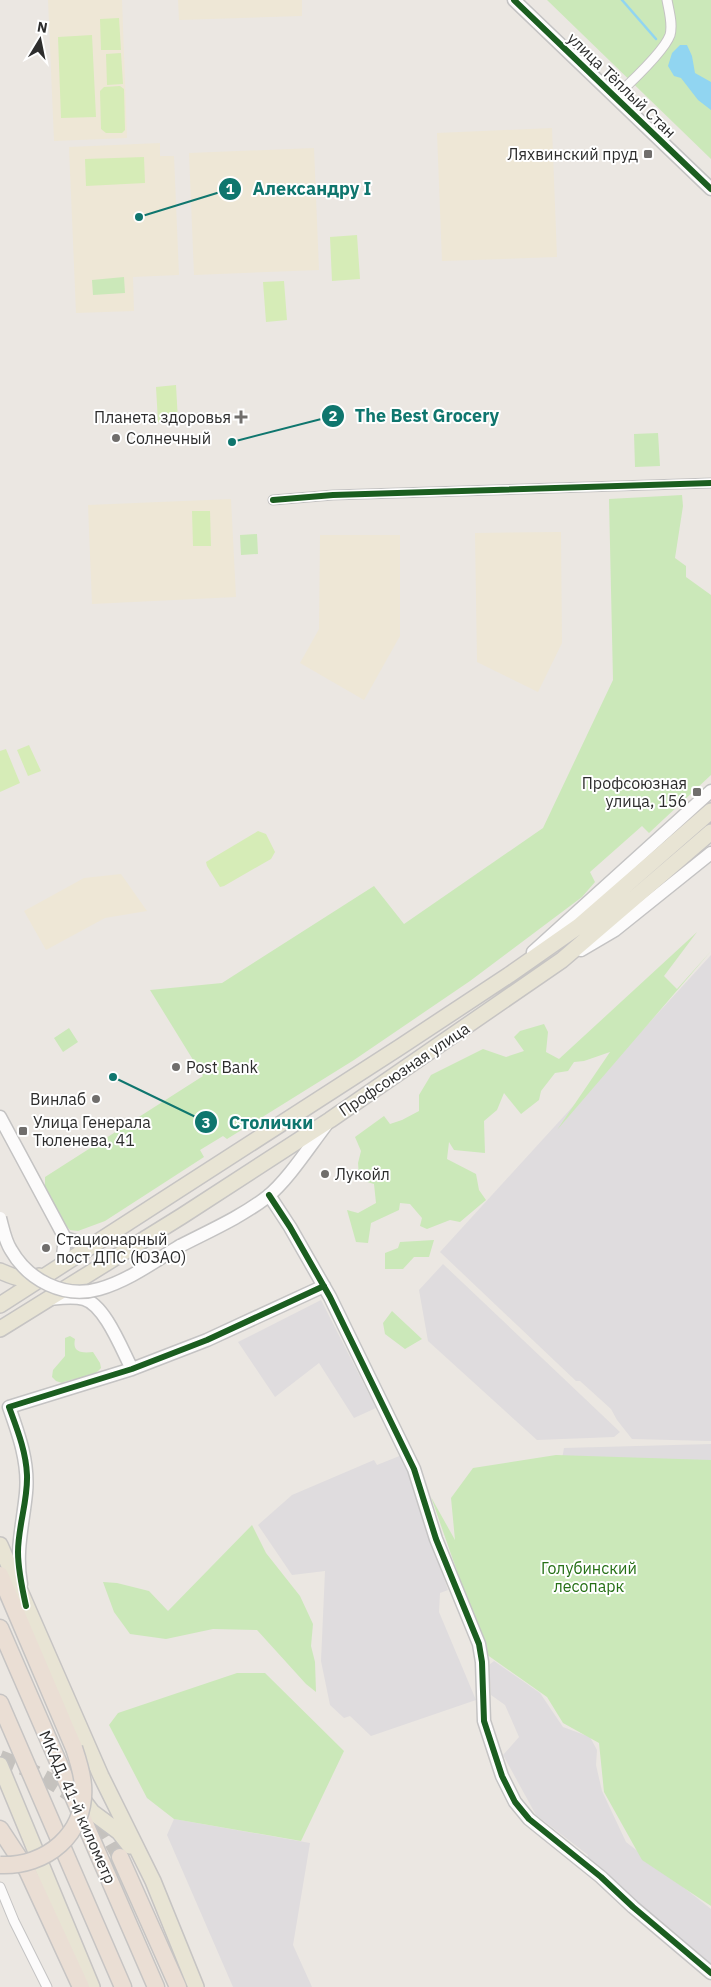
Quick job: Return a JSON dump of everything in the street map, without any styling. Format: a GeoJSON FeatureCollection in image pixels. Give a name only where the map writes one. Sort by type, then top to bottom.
{"type":"FeatureCollection","features":[{"type":"Feature","properties":{"kind":"highway"},"geometry":{"type":"LineString","coordinates":[[0,1575],[74,1748],[81,1773],[83,1799],[80,1812],[68,1836],[49,1854],[25,1864],[0,1866]]}},
{"type":"Feature","properties":{"kind":"highway","name":"МКАД, 41-й километр"},"geometry":{"type":"LineString","coordinates":[[0,1628],[156,1987]]}},
{"type":"Feature","properties":{"kind":"highway","name":"МКАД, 41-й километр"},"geometry":{"type":"LineString","coordinates":[[0,1703],[123,1987]]}},
{"type":"Feature","properties":{"kind":"highway"},"geometry":{"type":"LineString","coordinates":[[0,1829],[27,1870],[81,1987]]}},
{"type":"Feature","properties":{"kind":"highway"},"geometry":{"type":"LineString","coordinates":[[120,1858],[178,1987]]}},
{"type":"Feature","properties":{"kind":"main road","name":"Профсоюзная улица"},"geometry":{"type":"LineString","coordinates":[[57,1267],[509,975],[579,926],[711,811]]}},
{"type":"Feature","properties":{"kind":"main road","name":"Профсоюзная улица"},"geometry":{"type":"LineString","coordinates":[[0,1328],[49,1299],[330,1120],[562,960],[711,832]]}},
{"type":"Feature","properties":{"kind":"main road"},"geometry":{"type":"LineString","coordinates":[[0,1271],[22,1279],[29,1279],[57,1267]]}},
{"type":"Feature","properties":{"kind":"main road"},"geometry":{"type":"LineString","coordinates":[[0,1305],[57,1267]]}},
{"type":"Feature","properties":{"kind":"main road"},"geometry":{"type":"LineString","coordinates":[[0,1545],[101,1776],[153,1881],[196,1987]]}},
{"type":"Feature","properties":{"kind":"main road"},"geometry":{"type":"LineString","coordinates":[[56,1758],[79,1795],[100,1819],[119,1832],[128,1842],[153,1881]]}},
{"type":"Feature","properties":{"kind":"main road"},"geometry":{"type":"LineString","coordinates":[[0,1765],[92,1987]]}},
{"type":"Feature","properties":{"kind":"street","name":"улица Тёплый Стан"},"geometry":{"type":"LineString","coordinates":[[514,0],[711,189]]}},
{"type":"Feature","properties":{"kind":"street"},"geometry":{"type":"LineString","coordinates":[[615,97],[666,42],[671,29],[667,0]]}},
{"type":"Feature","properties":{"kind":"street"},"geometry":{"type":"LineString","coordinates":[[273,500],[333,495],[711,482]]}},
{"type":"Feature","properties":{"kind":"street","name":"Профсоюзная улица"},"geometry":{"type":"LineString","coordinates":[[509,975],[571,916],[711,792]]}},
{"type":"Feature","properties":{"kind":"street","name":"Профсоюзная улица"},"geometry":{"type":"LineString","coordinates":[[562,960],[615,930],[711,853]]}},
{"type":"Feature","properties":{"kind":"street"},"geometry":{"type":"LineString","coordinates":[[0,1117],[64,1238],[57,1267]]}},
{"type":"Feature","properties":{"kind":"street"},"geometry":{"type":"LineString","coordinates":[[0,1218],[10,1249],[20,1264],[41,1282],[66,1290],[98,1290],[113,1284],[254,1206],[269,1195],[306,1152],[330,1120]]}},
{"type":"Feature","properties":{"kind":"street"},"geometry":{"type":"LineString","coordinates":[[269,1195],[324,1286],[416,1472],[436,1539],[479,1644],[482,1662],[484,1721],[502,1776],[514,1802],[528,1819],[601,1877],[633,1907],[711,1973]]}},
{"type":"Feature","properties":{"kind":"street"},"geometry":{"type":"LineString","coordinates":[[64,1238],[90,1246]]}},
{"type":"Feature","properties":{"kind":"street"},"geometry":{"type":"LineString","coordinates":[[26,1606],[19,1571],[18,1552],[27,1475],[21,1442],[9,1407],[132,1369],[207,1340],[324,1286]]}},
{"type":"Feature","properties":{"kind":"street"},"geometry":{"type":"LineString","coordinates":[[49,1299],[85,1299],[95,1304],[104,1316],[132,1369]]}},
{"type":"Feature","properties":{"kind":"street"},"geometry":{"type":"LineString","coordinates":[[0,1887],[46,1987]]}},
{"type":"Feature","properties":{"kind":"shaded area"},"geometry":{"type":"Polygon","coordinates":[[[48,0],[122,0],[127,138],[54,141],[48,0]]]}},
{"type":"Feature","properties":{"kind":"shaded area"},"geometry":{"type":"Polygon","coordinates":[[[178,0],[302,0],[302,16],[179,20],[178,0]]]}},
{"type":"Feature","properties":{"kind":"shaded area"},"geometry":{"type":"Polygon","coordinates":[[[552,128],[557,257],[442,261],[437,133],[552,128]]]}},
{"type":"Feature","properties":{"kind":"shaded area"},"geometry":{"type":"Polygon","coordinates":[[[160,143],[160,156],[174,156],[179,275],[133,277],[134,311],[76,313],[69,147],[160,143]]]}},
{"type":"Feature","properties":{"kind":"shaded area"},"geometry":{"type":"Polygon","coordinates":[[[314,148],[319,270],[194,275],[189,153],[314,148]]]}},
{"type":"Feature","properties":{"kind":"shaded area"},"geometry":{"type":"Polygon","coordinates":[[[231,499],[236,597],[92,604],[88,505],[231,499]]]}},
{"type":"Feature","properties":{"kind":"shaded area"},"geometry":{"type":"Polygon","coordinates":[[[561,532],[562,643],[538,692],[477,662],[475,533],[561,532]]]}},
{"type":"Feature","properties":{"kind":"shaded area"},"geometry":{"type":"Polygon","coordinates":[[[320,535],[400,535],[400,636],[364,700],[300,663],[319,629],[320,535]]]}},
{"type":"Feature","properties":{"kind":"shaded area"},"geometry":{"type":"Polygon","coordinates":[[[121,874],[147,911],[105,918],[46,950],[24,911],[84,878],[121,874]]]}},
{"type":"Feature","properties":{"kind":"shaded area"},"geometry":{"type":"Polygon","coordinates":[[[711,955],[711,1441],[632,1439],[611,1409],[580,1381],[576,1381],[440,1252],[711,955]]]}},
{"type":"Feature","properties":{"kind":"shaded area"},"geometry":{"type":"Polygon","coordinates":[[[443,1264],[620,1432],[614,1437],[537,1440],[428,1341],[419,1290],[443,1264]]]}},
{"type":"Feature","properties":{"kind":"shaded area"},"geometry":{"type":"Polygon","coordinates":[[[321,1300],[376,1408],[354,1418],[319,1363],[275,1397],[238,1342],[321,1300]]]}},
{"type":"Feature","properties":{"kind":"shaded area"},"geometry":{"type":"Polygon","coordinates":[[[711,1444],[711,1465],[562,1459],[564,1448],[711,1444]]]}},
{"type":"Feature","properties":{"kind":"shaded area"},"geometry":{"type":"Polygon","coordinates":[[[402,1455],[448,1590],[440,1593],[439,1612],[476,1700],[371,1736],[350,1716],[344,1718],[330,1705],[321,1661],[325,1571],[292,1575],[258,1525],[292,1495],[374,1460],[377,1465],[402,1455]]]}},
{"type":"Feature","properties":{"kind":"shaded area"},"geometry":{"type":"Polygon","coordinates":[[[494,1661],[540,1693],[563,1727],[590,1737],[597,1750],[596,1765],[602,1791],[626,1842],[711,1909],[711,1969],[587,1859],[588,1855],[536,1815],[503,1755],[519,1737],[505,1705],[491,1695],[489,1665],[494,1661]]]}},
{"type":"Feature","properties":{"kind":"shaded area"},"geometry":{"type":"Polygon","coordinates":[[[174,1819],[310,1843],[293,1945],[312,1987],[233,1987],[167,1835],[174,1819]]]}},
{"type":"Feature","properties":{"kind":"green space"},"geometry":{"type":"Polygon","coordinates":[[[547,0],[711,0],[711,159],[547,0]]]}},
{"type":"Feature","properties":{"kind":"green space"},"geometry":{"type":"Polygon","coordinates":[[[119,18],[121,50],[101,50],[100,19],[119,18]]]}},
{"type":"Feature","properties":{"kind":"green space"},"geometry":{"type":"Polygon","coordinates":[[[92,35],[96,117],[61,118],[58,37],[92,35]]]}},
{"type":"Feature","properties":{"kind":"green space"},"geometry":{"type":"Polygon","coordinates":[[[121,53],[123,84],[107,85],[106,54],[121,53]]]}},
{"type":"Feature","properties":{"kind":"green space"},"geometry":{"type":"Polygon","coordinates":[[[120,86],[124,89],[125,130],[122,133],[106,133],[101,129],[100,91],[104,87],[120,86]]]}},
{"type":"Feature","properties":{"kind":"green space"},"geometry":{"type":"Polygon","coordinates":[[[144,157],[145,183],[86,186],[85,159],[144,157]]]}},
{"type":"Feature","properties":{"kind":"green space"},"geometry":{"type":"Polygon","coordinates":[[[357,235],[360,279],[332,281],[330,237],[357,235]]]}},
{"type":"Feature","properties":{"kind":"green space"},"geometry":{"type":"Polygon","coordinates":[[[124,277],[125,293],[93,295],[92,280],[124,277]]]}},
{"type":"Feature","properties":{"kind":"green space"},"geometry":{"type":"Polygon","coordinates":[[[284,281],[287,320],[266,322],[263,282],[284,281]]]}},
{"type":"Feature","properties":{"kind":"green space"},"geometry":{"type":"Polygon","coordinates":[[[176,385],[178,421],[158,422],[156,387],[176,385]]]}},
{"type":"Feature","properties":{"kind":"green space"},"geometry":{"type":"Polygon","coordinates":[[[658,433],[660,466],[635,467],[634,434],[658,433]]]}},
{"type":"Feature","properties":{"kind":"green space"},"geometry":{"type":"Polygon","coordinates":[[[682,495],[683,506],[675,558],[686,566],[686,577],[711,595],[711,775],[649,833],[642,826],[590,872],[595,882],[582,897],[470,981],[354,1060],[227,1139],[223,1136],[200,1150],[204,1157],[105,1221],[78,1231],[70,1230],[66,1226],[45,1186],[45,1177],[203,1076],[150,990],[222,983],[374,886],[404,924],[543,828],[613,680],[609,499],[682,495]]]}},
{"type":"Feature","properties":{"kind":"green space"},"geometry":{"type":"Polygon","coordinates":[[[192,511],[210,511],[211,546],[193,546],[192,511]]]}},
{"type":"Feature","properties":{"kind":"green space"},"geometry":{"type":"Polygon","coordinates":[[[257,534],[258,554],[241,555],[240,535],[257,534]]]}},
{"type":"Feature","properties":{"kind":"green space"},"geometry":{"type":"Polygon","coordinates":[[[29,745],[41,771],[28,776],[17,750],[29,745]]]}},
{"type":"Feature","properties":{"kind":"green space"},"geometry":{"type":"Polygon","coordinates":[[[6,749],[20,783],[0,792],[0,751],[6,749]]]}},
{"type":"Feature","properties":{"kind":"green space"},"geometry":{"type":"Polygon","coordinates":[[[258,831],[266,834],[275,852],[271,859],[220,887],[206,862],[258,831]]]}},
{"type":"Feature","properties":{"kind":"green space"},"geometry":{"type":"Polygon","coordinates":[[[697,932],[664,976],[677,989],[711,951],[557,1130],[610,1052],[584,1061],[574,1062],[568,1071],[555,1073],[541,1091],[539,1100],[521,1114],[504,1093],[497,1110],[484,1121],[485,1153],[454,1150],[449,1142],[447,1159],[476,1174],[479,1190],[486,1200],[460,1222],[450,1220],[427,1229],[420,1226],[422,1218],[410,1204],[400,1203],[399,1210],[371,1223],[368,1243],[356,1242],[347,1210],[358,1213],[376,1203],[374,1184],[364,1181],[359,1176],[358,1163],[361,1151],[355,1137],[384,1116],[390,1124],[419,1111],[419,1095],[431,1075],[483,1049],[506,1057],[524,1051],[514,1037],[520,1031],[544,1024],[548,1032],[546,1052],[559,1059],[697,932]]]}},
{"type":"Feature","properties":{"kind":"green space"},"geometry":{"type":"Polygon","coordinates":[[[69,1028],[78,1042],[63,1052],[54,1038],[69,1028]]]}},
{"type":"Feature","properties":{"kind":"green space"},"geometry":{"type":"Polygon","coordinates":[[[434,1240],[429,1257],[414,1257],[403,1269],[385,1269],[385,1253],[398,1248],[400,1242],[434,1240]]]}},
{"type":"Feature","properties":{"kind":"green space"},"geometry":{"type":"Polygon","coordinates":[[[392,1311],[422,1339],[405,1349],[385,1334],[383,1323],[392,1311]]]}},
{"type":"Feature","properties":{"kind":"green space"},"geometry":{"type":"Polygon","coordinates":[[[70,1336],[75,1339],[76,1350],[93,1352],[101,1368],[88,1377],[62,1383],[52,1377],[53,1370],[65,1356],[65,1338],[70,1336]]]}},
{"type":"Feature","properties":{"kind":"green space","name":"Голубинский лесопарк"},"geometry":{"type":"Polygon","coordinates":[[[556,1455],[711,1460],[711,1906],[642,1860],[604,1792],[599,1743],[563,1723],[547,1697],[486,1654],[431,1497],[455,1540],[451,1498],[473,1468],[556,1455]]]}},
{"type":"Feature","properties":{"kind":"green space"},"geometry":{"type":"Polygon","coordinates":[[[252,1525],[266,1553],[300,1596],[313,1624],[311,1646],[315,1662],[316,1692],[306,1684],[257,1630],[213,1629],[166,1639],[130,1634],[114,1612],[103,1582],[117,1583],[149,1591],[168,1611],[252,1525]]]}},
{"type":"Feature","properties":{"kind":"green space"},"geometry":{"type":"Polygon","coordinates":[[[237,1673],[265,1673],[344,1751],[301,1841],[174,1819],[147,1798],[109,1725],[118,1713],[237,1673]]]}},
{"type":"Feature","properties":{"kind":"water"},"geometry":{"type":"Polygon","coordinates":[[[680,45],[687,45],[692,56],[695,73],[711,82],[711,110],[698,100],[681,78],[674,76],[668,66],[672,53],[680,45]]]}},
{"type":"Feature","properties":{"kind":"waterway"},"geometry":{"type":"LineString","coordinates":[[622,0],[656,39]]}},
{"type":"Feature","properties":{"kind":"tunnel"},"geometry":{"type":"LineString","coordinates":[[0,1758],[42,1776],[68,1792],[90,1812],[103,1828],[120,1857]]}},
{"type":"Feature","properties":{"kind":"cycle path"},"geometry":{"type":"LineString","coordinates":[[514,0],[711,189]]}},
{"type":"Feature","properties":{"kind":"cycle path"},"geometry":{"type":"LineString","coordinates":[[273,500],[333,495],[711,483]]}},
{"type":"Feature","properties":{"kind":"cycle path"},"geometry":{"type":"LineString","coordinates":[[269,1195],[290,1227],[330,1297],[414,1469],[436,1539],[479,1644],[482,1662],[484,1721],[502,1776],[515,1802],[529,1819],[601,1877],[633,1907],[711,1973]]}},
{"type":"Feature","properties":{"kind":"cycle path"},"geometry":{"type":"LineString","coordinates":[[26,1606],[19,1572],[18,1552],[27,1475],[21,1440],[9,1407],[132,1369],[207,1340],[324,1286]]}},
{"type":"Feature","properties":{"kind":"place","name":"Ляхвинский пруд"},"geometry":{"type":"Point","coordinates":[648,154]}},
{"type":"Feature","properties":{"kind":"place","name":"Александру I"},"geometry":{"type":"Point","coordinates":[139,217]}},
{"type":"Feature","properties":{"kind":"place","name":"Планета здоровья"},"geometry":{"type":"Point","coordinates":[241,417]}},
{"type":"Feature","properties":{"kind":"place","name":"Солнечный"},"geometry":{"type":"Point","coordinates":[116,438]}},
{"type":"Feature","properties":{"kind":"place","name":"The Best Grocery"},"geometry":{"type":"Point","coordinates":[232,442]}},
{"type":"Feature","properties":{"kind":"place","name":"Профсоюзная улица, 156"},"geometry":{"type":"Point","coordinates":[697,792]}},
{"type":"Feature","properties":{"kind":"place","name":"Post Bank"},"geometry":{"type":"Point","coordinates":[176,1067]}},
{"type":"Feature","properties":{"kind":"place","name":"Столички"},"geometry":{"type":"Point","coordinates":[113,1077]}},
{"type":"Feature","properties":{"kind":"place","name":"Винлаб"},"geometry":{"type":"Point","coordinates":[96,1099]}},
{"type":"Feature","properties":{"kind":"place","name":"Улица Генерала Тюленева, 41"},"geometry":{"type":"Point","coordinates":[23,1131]}},
{"type":"Feature","properties":{"kind":"place","name":"Лукойл"},"geometry":{"type":"Point","coordinates":[325,1174]}},
{"type":"Feature","properties":{"kind":"place","name":"Стационарный пост ДПС (ЮЗАО)"},"geometry":{"type":"Point","coordinates":[46,1248]}}]}
